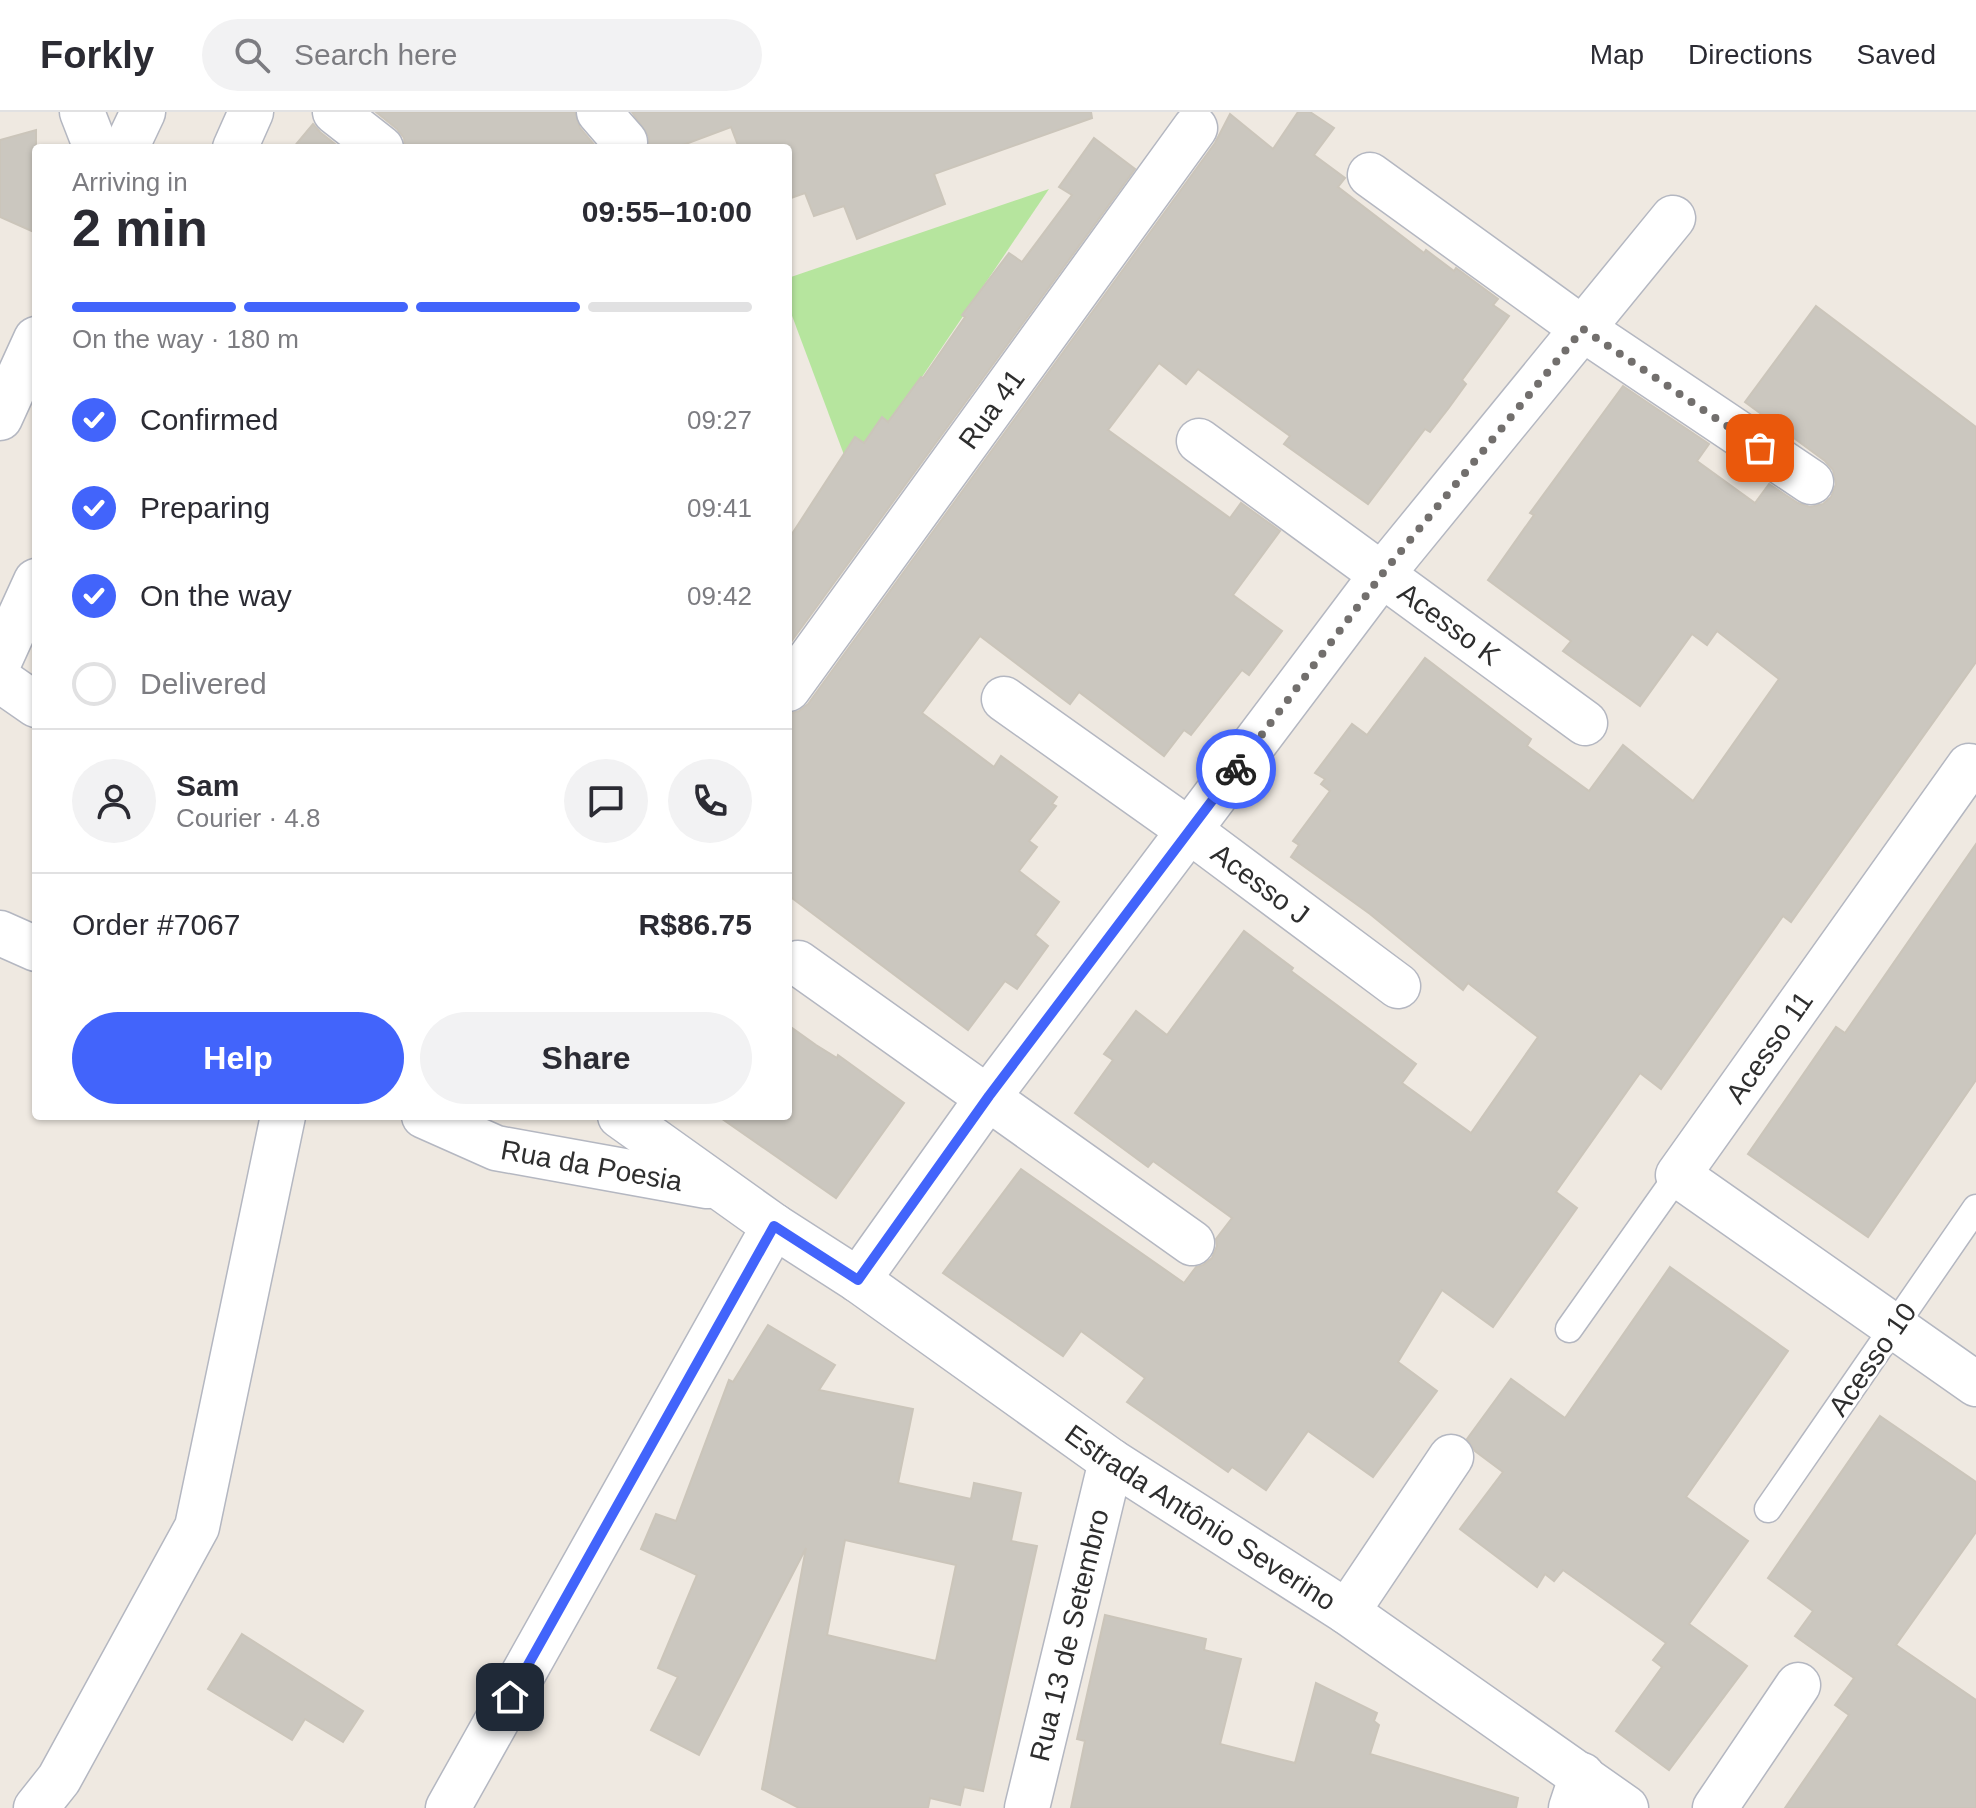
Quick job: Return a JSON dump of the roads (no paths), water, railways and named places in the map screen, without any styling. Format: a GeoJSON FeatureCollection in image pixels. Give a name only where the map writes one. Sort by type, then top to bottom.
{"type":"FeatureCollection","features":[{"type":"Feature","properties":{"kind":"street"},"geometry":{"type":"LineString","coordinates":[[82,112],[94,144]]}},
{"type":"Feature","properties":{"kind":"street"},"geometry":{"type":"LineString","coordinates":[[128,144],[143,112]]}},
{"type":"Feature","properties":{"kind":"street"},"geometry":{"type":"LineString","coordinates":[[237,144],[251,112]]}},
{"type":"Feature","properties":{"kind":"street"},"geometry":{"type":"LineString","coordinates":[[335,112],[376,144]]}},
{"type":"Feature","properties":{"kind":"street","name":"Rua 41"},"geometry":{"type":"LineString","coordinates":[[792,683],[1195,128]]}},
{"type":"Feature","properties":{"kind":"street"},"geometry":{"type":"LineString","coordinates":[[1370,175],[1583,329],[1811,482]]}},
{"type":"Feature","properties":{"kind":"street"},"geometry":{"type":"LineString","coordinates":[[858,1280],[989,1096],[1383,573],[1673,218]]}},
{"type":"Feature","properties":{"kind":"street"},"geometry":{"type":"LineString","coordinates":[[3,400],[32,346]]}},
{"type":"Feature","properties":{"kind":"street","name":"Acesso K"},"geometry":{"type":"LineString","coordinates":[[1199,441],[1585,723]]}},
{"type":"Feature","properties":{"kind":"street"},"geometry":{"type":"LineString","coordinates":[[0,660],[32,590]]}},
{"type":"Feature","properties":{"kind":"street"},"geometry":{"type":"LineString","coordinates":[[0,680],[32,702]]}},
{"type":"Feature","properties":{"kind":"street","name":"Acesso J"},"geometry":{"type":"LineString","coordinates":[[1004,699],[1190,831],[1398,986]]}},
{"type":"Feature","properties":{"kind":"street","name":"Acesso 11"},"geometry":{"type":"LineString","coordinates":[[1678,1175],[1974,765]]}},
{"type":"Feature","properties":{"kind":"street"},"geometry":{"type":"LineString","coordinates":[[0,933],[32,947]]}},
{"type":"Feature","properties":{"kind":"street"},"geometry":{"type":"LineString","coordinates":[[798,963],[1192,1243]]}},
{"type":"Feature","properties":{"kind":"street"},"geometry":{"type":"LineString","coordinates":[[36,1808],[59,1779],[197,1527],[282,1120]]}},
{"type":"Feature","properties":{"kind":"street","name":"Rua da Poesia"},"geometry":{"type":"LineString","coordinates":[[433,1120],[496,1148],[719,1188]]}},
{"type":"Feature","properties":{"kind":"street","name":"Estrada Antônio Severino"},"geometry":{"type":"LineString","coordinates":[[626,1120],[774,1226],[858,1280],[1111,1461],[1347,1612],[1576,1791],[1626,1808]]}},
{"type":"Feature","properties":{"kind":"street"},"geometry":{"type":"LineString","coordinates":[[1678,1175],[1976,1384]]}},
{"type":"Feature","properties":{"kind":"street"},"geometry":{"type":"LineString","coordinates":[[448,1808],[774,1226]]}},
{"type":"Feature","properties":{"kind":"street"},"geometry":{"type":"LineString","coordinates":[[1347,1612],[1451,1457]]}},
{"type":"Feature","properties":{"kind":"street","name":"Rua 13 de Setembro"},"geometry":{"type":"LineString","coordinates":[[1027,1808],[1111,1461]]}},
{"type":"Feature","properties":{"kind":"street"},"geometry":{"type":"LineString","coordinates":[[1715,1808],[1798,1685]]}},
{"type":"Feature","properties":{"kind":"lane","name":"Acesso 11"},"geometry":{"type":"LineString","coordinates":[[1569,1329],[1678,1175]]}},
{"type":"Feature","properties":{"kind":"lane","name":"Acesso 10"},"geometry":{"type":"LineString","coordinates":[[1768,1509],[1976,1208]]}}]}
